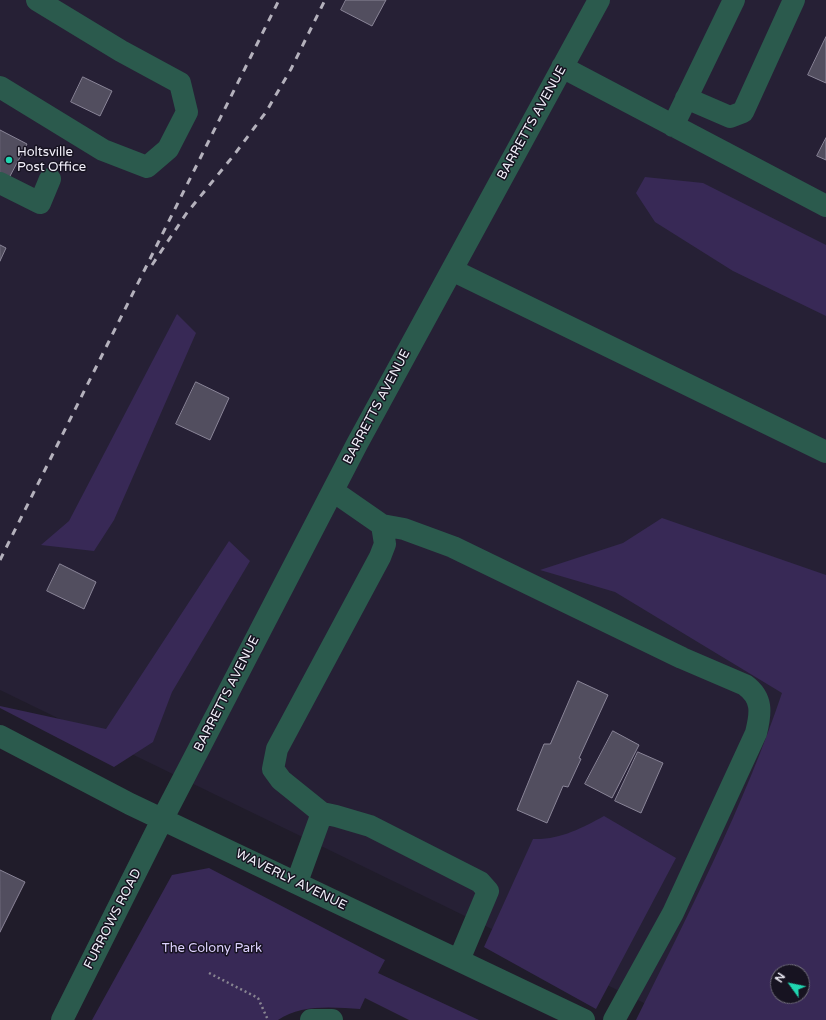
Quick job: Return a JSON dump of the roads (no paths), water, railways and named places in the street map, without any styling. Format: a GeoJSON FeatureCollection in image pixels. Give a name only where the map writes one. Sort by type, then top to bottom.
{"type":"FeatureCollection","features":[{"type":"Feature","properties":{"kind":"street"},"geometry":{"type":"LineString","coordinates":[[0,87],[103,150],[147,167],[168,149],[187,112],[180,83],[121,51],[37,0]]}},
{"type":"Feature","properties":{"kind":"street","name":"BARRETTS AVENUE"},"geometry":{"type":"LineString","coordinates":[[163,818],[333,491],[599,0]]}},
{"type":"Feature","properties":{"kind":"street"},"geometry":{"type":"LineString","coordinates":[[673,126],[734,0]]}},
{"type":"Feature","properties":{"kind":"street"},"geometry":{"type":"LineString","coordinates":[[686,98],[730,117],[743,112],[794,0]]}},
{"type":"Feature","properties":{"kind":"street"},"geometry":{"type":"LineString","coordinates":[[562,67],[826,206]]}},
{"type":"Feature","properties":{"kind":"street"},"geometry":{"type":"LineString","coordinates":[[0,183],[40,203],[50,179]]}},
{"type":"Feature","properties":{"kind":"street"},"geometry":{"type":"LineString","coordinates":[[452,270],[826,452]]}},
{"type":"Feature","properties":{"kind":"street"},"geometry":{"type":"LineString","coordinates":[[333,491],[382,525],[404,529],[453,547],[682,658],[745,685],[754,692],[759,703],[760,717],[756,733],[673,913],[614,1020]]}},
{"type":"Feature","properties":{"kind":"street"},"geometry":{"type":"LineString","coordinates":[[382,525],[385,544],[380,557],[277,749],[273,769],[281,780],[322,813],[370,826],[480,882],[488,891],[459,960]]}},
{"type":"Feature","properties":{"kind":"street","name":"WAVERLY AVENUE"},"geometry":{"type":"LineString","coordinates":[[0,736],[130,804],[163,818],[584,1020]]}},
{"type":"Feature","properties":{"kind":"street"},"geometry":{"type":"LineString","coordinates":[[297,882],[322,813]]}},
{"type":"Feature","properties":{"kind":"street","name":"FURROWS ROAD"},"geometry":{"type":"LineString","coordinates":[[62,1020],[163,818]]}},
{"type":"Feature","properties":{"kind":"street"},"geometry":{"type":"LineString","coordinates":[[311,1020],[332,1020]]}},
{"type":"Feature","properties":{"kind":"railway"},"geometry":{"type":"LineString","coordinates":[[0,560],[279,0]]}},
{"type":"Feature","properties":{"kind":"railway"},"geometry":{"type":"LineString","coordinates":[[152,265],[186,214],[234,155],[266,112],[291,69],[325,0]]}},
{"type":"Feature","properties":{"kind":"place","name":"Holtsville Post Office"},"geometry":{"type":"Point","coordinates":[9,160]}},
{"type":"Feature","properties":{"kind":"park label","name":"The Colony Park"},"geometry":{"type":"Point","coordinates":[212,949]}}]}
